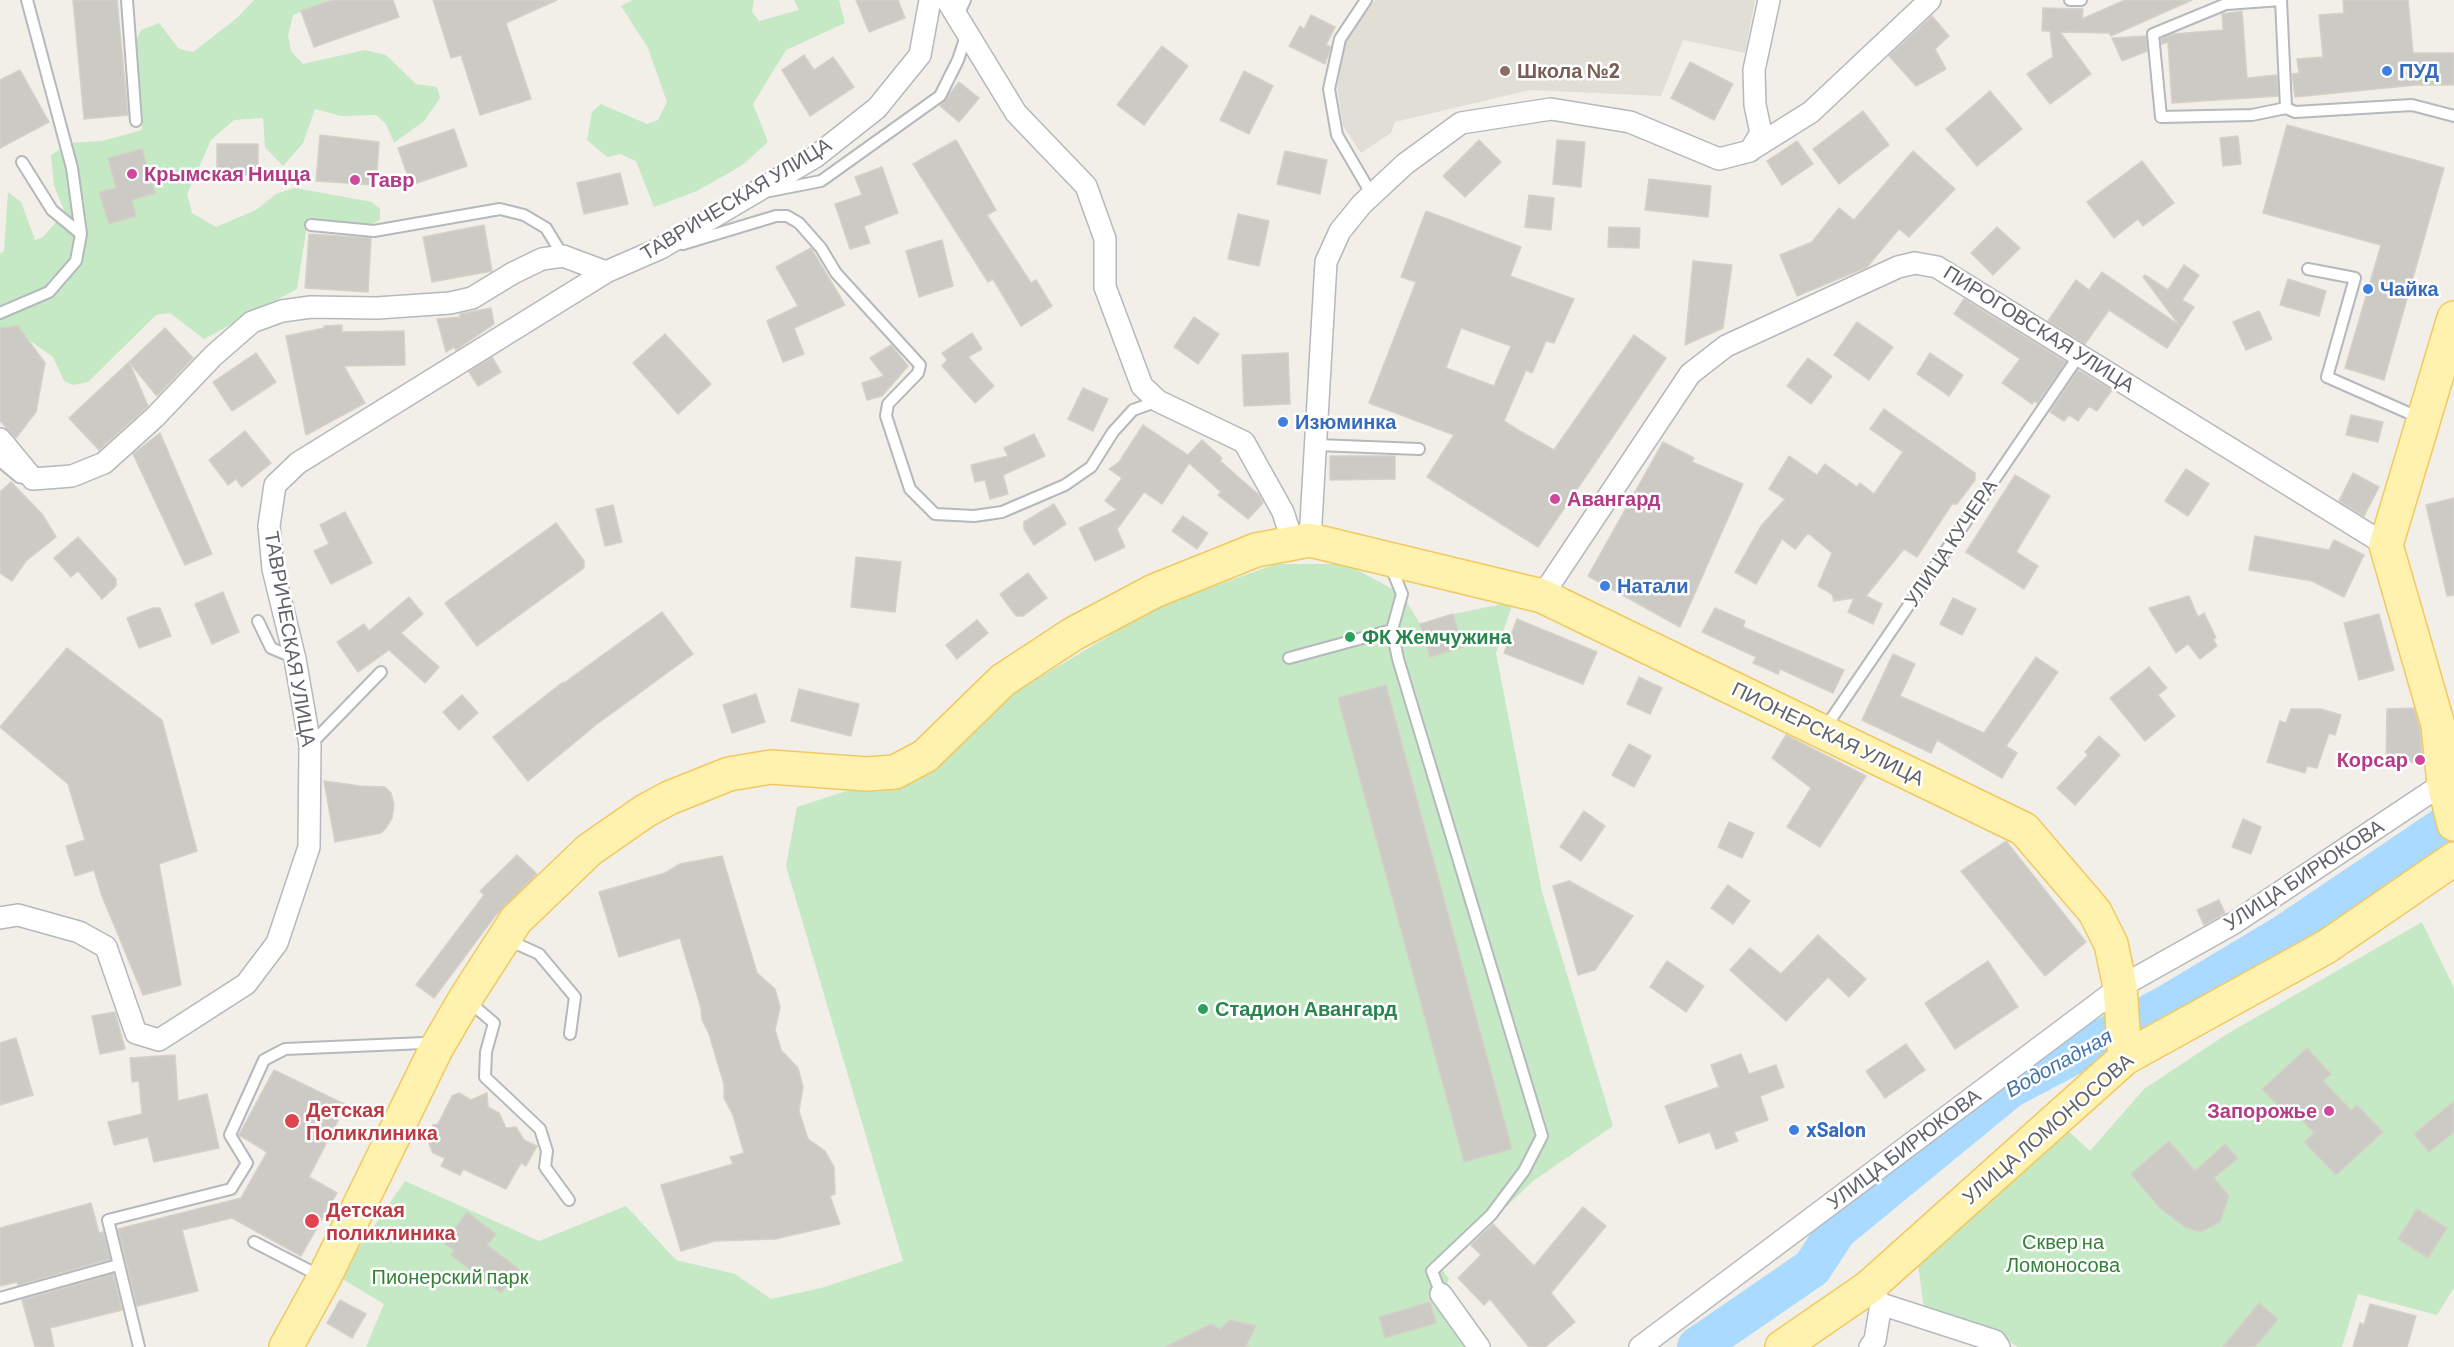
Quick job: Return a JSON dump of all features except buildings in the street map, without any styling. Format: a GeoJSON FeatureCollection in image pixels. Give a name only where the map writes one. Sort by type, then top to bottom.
{"type":"FeatureCollection","features":[{"type":"Feature","properties":{"kind":"main road"},"geometry":{"type":"LineString","coordinates":[[2449,806],[2446,723],[2386,545],[2454,318]]}},
{"type":"Feature","properties":{"kind":"main road"},"geometry":{"type":"LineString","coordinates":[[286,1347],[324,1278],[436,1049],[465,999],[516,920],[589,850],[645,811],[669,798],[729,774],[771,766],[866,774],[895,772],[925,756],[1004,680],[1073,634],[1154,591],[1256,550],[1302,542]]}},
{"type":"Feature","properties":{"kind":"main road","name":"ПИОНЕРСКАЯ УЛИЦА"},"geometry":{"type":"LineString","coordinates":[[1302,542],[1387,558],[1542,596],[2024,829],[2095,912],[2111,944],[2120,987],[2125,1058]]}},
{"type":"Feature","properties":{"kind":"main road","name":"УЛИЦА ЛОМОНОСОВА"},"geometry":{"type":"LineString","coordinates":[[1782,1347],[1875,1295],[2125,1058],[2326,947],[2454,859]]}},
{"type":"Feature","properties":{"kind":"street","name":"ТАВРИЧЕСКАЯ УЛИЦА"},"geometry":{"type":"LineString","coordinates":[[0,918],[18,915],[79,932],[106,947],[136,1033],[159,1040],[180,1029],[246,984],[278,943],[309,847],[310,745],[295,658],[273,569],[268,526],[275,485],[298,463],[606,272],[661,248],[815,157],[877,108],[920,55],[930,0]]}},
{"type":"Feature","properties":{"kind":"street"},"geometry":{"type":"LineString","coordinates":[[1750,151],[1761,133],[1755,105],[1754,70],[1769,0]]}},
{"type":"Feature","properties":{"kind":"street"},"geometry":{"type":"LineString","coordinates":[[1302,542],[1317,445],[1326,262],[1340,231],[1372,195],[1405,164],[1461,123],[1551,109],[1630,122],[1719,159],[1750,151],[1811,112],[1930,0]]}},
{"type":"Feature","properties":{"kind":"street"},"geometry":{"type":"LineString","coordinates":[[959,12],[1016,113],[1086,186],[1105,239],[1105,287],[1142,386],[1158,401],[1244,442],[1302,542]]}},
{"type":"Feature","properties":{"kind":"street"},"geometry":{"type":"LineString","coordinates":[[0,440],[33,480],[72,476],[104,463],[155,417],[213,356],[252,322],[282,311],[311,307],[377,308],[450,303],[472,298],[513,273],[542,259],[563,256],[606,272]]}},
{"type":"Feature","properties":{"kind":"street","name":"ПИРОГОВСКАЯ УЛИЦА"},"geometry":{"type":"LineString","coordinates":[[1542,596],[1690,374],[1726,346],[1898,267],[1915,263],[1938,267],[2386,545]]}},
{"type":"Feature","properties":{"kind":"street","name":"УЛИЦА БИРЮКОВА"},"geometry":{"type":"LineString","coordinates":[[1640,1347],[2120,987],[2449,806]]}},
{"type":"Feature","properties":{"kind":"street"},"geometry":{"type":"LineString","coordinates":[[1442,1294],[1479,1347]]}},
{"type":"Feature","properties":{"kind":"street"},"geometry":{"type":"LineString","coordinates":[[1870,1347],[1875,1340],[1875,1295],[1995,1341],[1999,1347]]}},
{"type":"Feature","properties":{"kind":"lane"},"geometry":{"type":"LineString","coordinates":[[0,314],[49,292],[76,261],[81,234],[72,168],[27,0]]}},
{"type":"Feature","properties":{"kind":"lane"},"geometry":{"type":"LineString","coordinates":[[1366,0],[1340,39],[1329,89],[1337,135],[1372,195]]}},
{"type":"Feature","properties":{"kind":"lane"},"geometry":{"type":"LineString","coordinates":[[2070,0],[2080,0]]}},
{"type":"Feature","properties":{"kind":"lane"},"geometry":{"type":"LineString","coordinates":[[2286,108],[2281,0],[2226,4],[2153,34],[2161,117],[2252,115],[2286,108],[2295,112],[2412,105],[2454,116]]}},
{"type":"Feature","properties":{"kind":"lane"},"geometry":{"type":"LineString","coordinates":[[131,1],[136,121]]}},
{"type":"Feature","properties":{"kind":"lane"},"geometry":{"type":"LineString","coordinates":[[752,194],[821,181],[940,96],[954,69],[959,12]]}},
{"type":"Feature","properties":{"kind":"lane"},"geometry":{"type":"LineString","coordinates":[[22,162],[52,210],[81,234]]}},
{"type":"Feature","properties":{"kind":"lane"},"geometry":{"type":"LineString","coordinates":[[311,225],[374,231],[500,209],[524,215],[546,228],[563,256]]}},
{"type":"Feature","properties":{"kind":"lane"},"geometry":{"type":"LineString","coordinates":[[661,248],[776,216],[787,216],[799,223],[820,248],[836,273],[920,365],[918,374],[888,404],[886,416],[910,489],[936,514],[974,516],[1002,512],[1065,485],[1090,467],[1113,432],[1133,410],[1158,401]]}},
{"type":"Feature","properties":{"kind":"lane"},"geometry":{"type":"LineString","coordinates":[[2308,268],[2355,278],[2327,376],[2423,419]]}},
{"type":"Feature","properties":{"kind":"lane","name":"УЛИЦА КУЧЕРА"},"geometry":{"type":"LineString","coordinates":[[1822,732],[2080,354]]}},
{"type":"Feature","properties":{"kind":"lane"},"geometry":{"type":"LineString","coordinates":[[1317,445],[1419,449]]}},
{"type":"Feature","properties":{"kind":"lane"},"geometry":{"type":"LineString","coordinates":[[0,461],[19,477],[33,480]]}},
{"type":"Feature","properties":{"kind":"lane"},"geometry":{"type":"LineString","coordinates":[[1387,558],[1402,594],[1392,630],[1398,659],[1542,1136],[1524,1171],[1491,1215],[1432,1271],[1442,1294]]}},
{"type":"Feature","properties":{"kind":"lane"},"geometry":{"type":"LineString","coordinates":[[258,621],[270,648],[295,658]]}},
{"type":"Feature","properties":{"kind":"lane"},"geometry":{"type":"LineString","coordinates":[[1289,658],[1392,630]]}},
{"type":"Feature","properties":{"kind":"lane"},"geometry":{"type":"LineString","coordinates":[[310,745],[381,672]]}},
{"type":"Feature","properties":{"kind":"lane"},"geometry":{"type":"LineString","coordinates":[[503,938],[539,954],[575,997],[570,1034]]}},
{"type":"Feature","properties":{"kind":"lane"},"geometry":{"type":"LineString","coordinates":[[465,999],[494,1023],[486,1052],[485,1077],[540,1129],[547,1150],[544,1167],[569,1200]]}},
{"type":"Feature","properties":{"kind":"lane"},"geometry":{"type":"LineString","coordinates":[[139,1347],[108,1220],[231,1189],[247,1163],[230,1135],[264,1060],[285,1049],[424,1043],[436,1049]]}},
{"type":"Feature","properties":{"kind":"lane"},"geometry":{"type":"LineString","coordinates":[[254,1242],[324,1278]]}},
{"type":"Feature","properties":{"kind":"lane"},"geometry":{"type":"LineString","coordinates":[[0,1298],[118,1265]]}},
{"type":"Feature","properties":{"kind":"shaded area","name":"Школа №2"},"geometry":{"type":"Polygon","coordinates":[[[1375,0],[1755,0],[1745,53],[1683,40],[1661,96],[1530,90],[1395,122],[1391,133],[1361,153],[1343,126],[1337,88],[1345,43],[1375,0]]]}},
{"type":"Feature","properties":{"kind":"green space"},"geometry":{"type":"Polygon","coordinates":[[[254,0],[329,0],[293,15],[288,35],[291,51],[303,64],[365,50],[386,55],[416,84],[437,87],[440,98],[424,121],[394,143],[386,124],[376,115],[341,116],[315,109],[303,143],[283,166],[265,147],[263,118],[234,120],[211,140],[187,194],[192,213],[216,227],[256,210],[276,194],[295,188],[372,202],[380,209],[380,220],[368,226],[308,219],[297,289],[204,339],[170,313],[156,315],[88,382],[73,385],[64,381],[53,357],[25,337],[0,340],[0,254],[4,251],[8,192],[21,202],[35,240],[43,237],[65,212],[54,186],[51,155],[71,143],[102,141],[142,130],[140,83],[132,50],[141,30],[159,23],[179,49],[193,52],[237,18],[254,0]]]}},
{"type":"Feature","properties":{"kind":"green space"},"geometry":{"type":"Polygon","coordinates":[[[633,0],[754,0],[752,12],[759,21],[799,10],[794,0],[839,0],[845,23],[786,50],[753,104],[768,142],[741,166],[697,191],[654,207],[636,161],[620,154],[607,157],[587,140],[592,112],[601,104],[647,124],[658,120],[667,102],[648,48],[621,6],[633,0]]]}},
{"type":"Feature","properties":{"kind":"green space","name":"Стадион Авангард"},"geometry":{"type":"Polygon","coordinates":[[[1276,564],[1346,564],[1402,594],[1420,624],[1453,614],[1513,602],[1496,653],[1542,892],[1613,1126],[1533,1181],[1442,1269],[1449,1279],[1442,1294],[1479,1347],[366,1347],[384,1304],[339,1277],[405,1181],[539,1241],[626,1206],[676,1260],[735,1274],[771,1299],[821,1288],[903,1261],[786,866],[797,807],[853,789],[1159,606],[1276,564]]]}},
{"type":"Feature","properties":{"kind":"green space","name":"Сквер на Ломоносова"},"geometry":{"type":"Polygon","coordinates":[[[2422,922],[2454,988],[2454,1288],[2437,1315],[2358,1294],[2342,1347],[2018,1347],[1997,1334],[1924,1310],[1917,1256],[2065,1128],[2090,1151],[2144,1089],[2227,1034],[2422,922]]]}},
{"type":"Feature","properties":{"kind":"waterway","name":"Водопадная"},"geometry":{"type":"LineString","coordinates":[[1697,1347],[1812,1268],[1837,1230],[2010,1088],[2167,1005],[2282,936],[2454,820]]}},
{"type":"Feature","properties":{"kind":"place","name":"Школа №2"},"geometry":{"type":"Point","coordinates":[1505,71]}},
{"type":"Feature","properties":{"kind":"place","name":"ПУД"},"geometry":{"type":"Point","coordinates":[2387,71]}},
{"type":"Feature","properties":{"kind":"place","name":"Крымская Ницца"},"geometry":{"type":"Point","coordinates":[132,174]}},
{"type":"Feature","properties":{"kind":"place","name":"Тавр"},"geometry":{"type":"Point","coordinates":[355,180]}},
{"type":"Feature","properties":{"kind":"place","name":"Чайка"},"geometry":{"type":"Point","coordinates":[2368,289]}},
{"type":"Feature","properties":{"kind":"place","name":"Изюминка"},"geometry":{"type":"Point","coordinates":[1283,422]}},
{"type":"Feature","properties":{"kind":"place","name":"Авангард"},"geometry":{"type":"Point","coordinates":[1555,499]}},
{"type":"Feature","properties":{"kind":"place","name":"Натали"},"geometry":{"type":"Point","coordinates":[1605,586]}},
{"type":"Feature","properties":{"kind":"place","name":"ФК Жемчужина"},"geometry":{"type":"Point","coordinates":[1350,637]}},
{"type":"Feature","properties":{"kind":"place","name":"Корсар"},"geometry":{"type":"Point","coordinates":[2420,760]}},
{"type":"Feature","properties":{"kind":"place","name":"Стадион Авангард"},"geometry":{"type":"Point","coordinates":[1203,1009]}},
{"type":"Feature","properties":{"kind":"place","name":"Запорожье"},"geometry":{"type":"Point","coordinates":[2329,1111]}},
{"type":"Feature","properties":{"kind":"place","name":"Детская Поликлиника"},"geometry":{"type":"Point","coordinates":[292,1121]}},
{"type":"Feature","properties":{"kind":"place","name":"xSalon"},"geometry":{"type":"Point","coordinates":[1794,1130]}},
{"type":"Feature","properties":{"kind":"place","name":"Детская поликлиника"},"geometry":{"type":"Point","coordinates":[312,1221]}},
{"type":"Feature","properties":{"kind":"park label","name":"Пионерский парк"},"geometry":{"type":"Point","coordinates":[450,1277]}}]}
